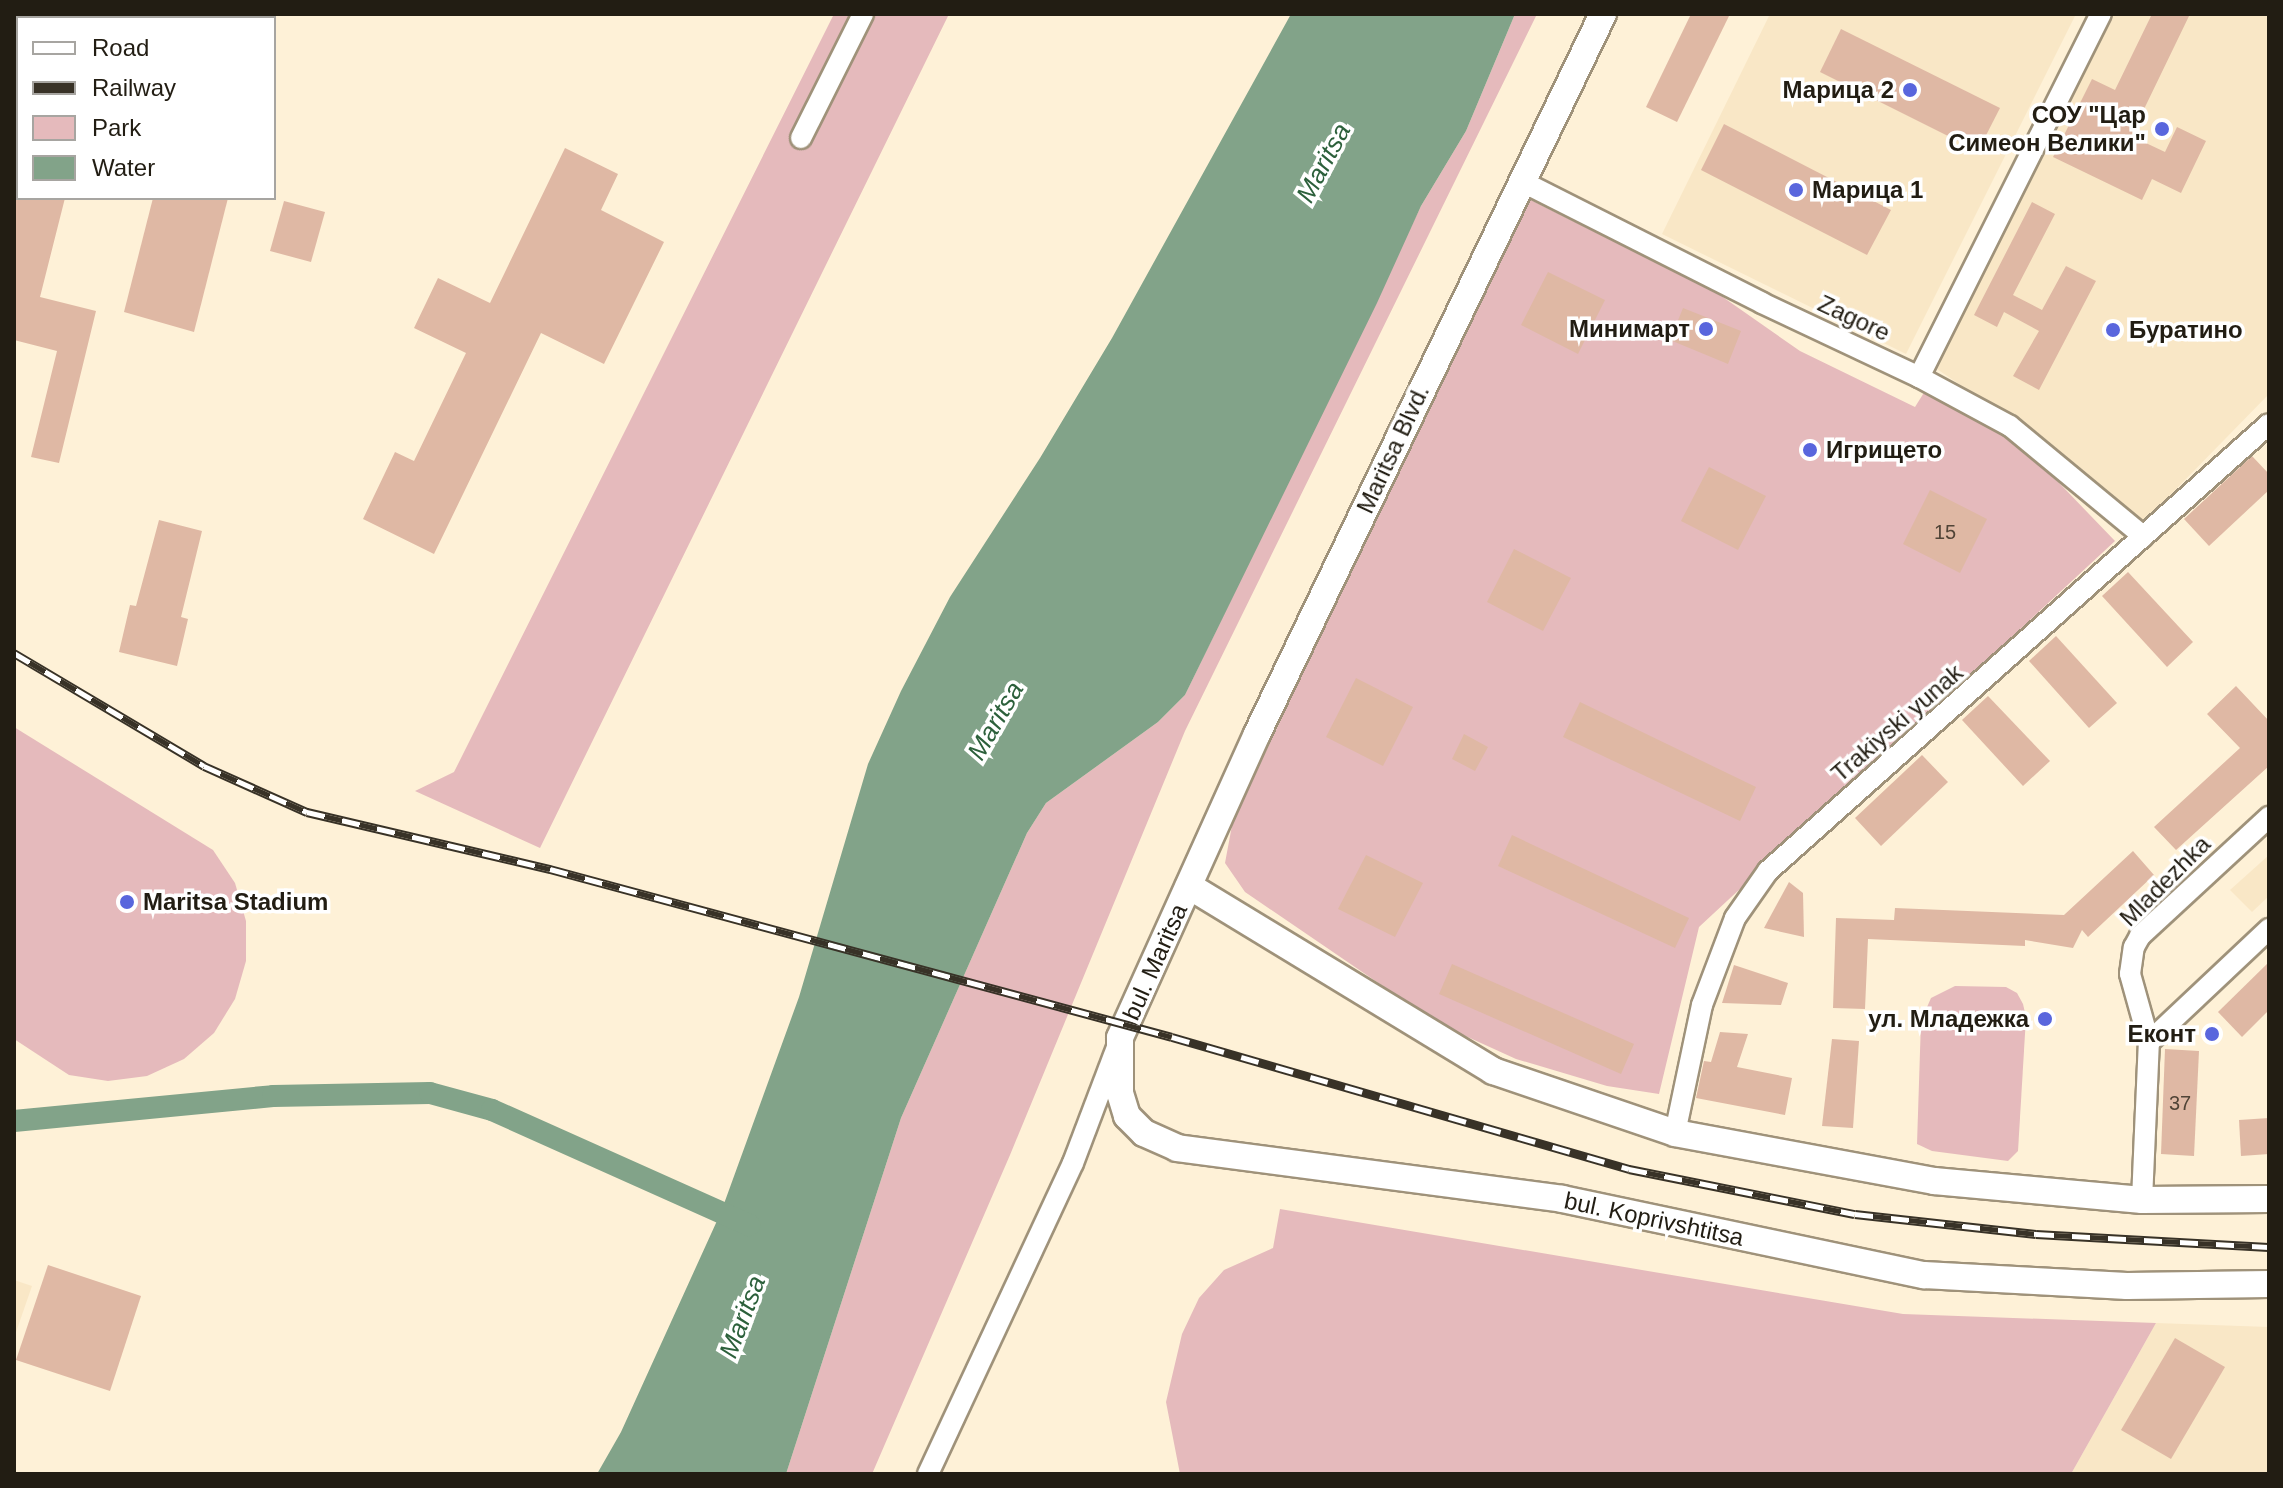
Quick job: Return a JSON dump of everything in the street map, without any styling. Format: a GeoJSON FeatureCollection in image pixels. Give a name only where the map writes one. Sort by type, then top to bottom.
{"type":"FeatureCollection","features":[{"type":"Feature","properties":{"kind":"main road","name":"Maritsa Blvd."},"geometry":{"type":"LineString","coordinates":[[1189,886],[1263,721],[1603,14]]}},
{"type":"Feature","properties":{"kind":"main road","name":"bul. Maritsa"},"geometry":{"type":"LineString","coordinates":[[1120,1038],[1189,886]]}},
{"type":"Feature","properties":{"kind":"main road"},"geometry":{"type":"LineString","coordinates":[[1189,886],[1493,1071],[1675,1133],[1894,1176],[2142,1200],[2269,1199]]}},
{"type":"Feature","properties":{"kind":"main road","name":"bul. Koprivshtitsa"},"geometry":{"type":"LineString","coordinates":[[1120,1038],[1120,1093],[1127,1116],[1144,1133],[1177,1148],[1562,1199],[1924,1275],[2140,1287],[2269,1284]]}},
{"type":"Feature","properties":{"kind":"street"},"geometry":{"type":"LineString","coordinates":[[801,138],[863,14]]}},
{"type":"Feature","properties":{"kind":"street"},"geometry":{"type":"LineString","coordinates":[[1919,377],[2101,14]]}},
{"type":"Feature","properties":{"kind":"street","name":"Zagore"},"geometry":{"type":"LineString","coordinates":[[1521,181],[1762,303],[1919,377],[2010,426],[2143,536]]}},
{"type":"Feature","properties":{"kind":"street","name":"Trakiyski yunak"},"geometry":{"type":"LineString","coordinates":[[1675,1133],[1702,1005],[1735,918],[1768,871],[2269,424]]}},
{"type":"Feature","properties":{"kind":"street","name":"Mladezhka"},"geometry":{"type":"LineString","coordinates":[[2142,1200],[2149,1042],[2130,974],[2130,960],[2140,936],[2269,817]]}},
{"type":"Feature","properties":{"kind":"street"},"geometry":{"type":"LineString","coordinates":[[2149,1042],[2269,929]]}},
{"type":"Feature","properties":{"kind":"street"},"geometry":{"type":"LineString","coordinates":[[928,1474],[1073,1163],[1120,1038]]}},
{"type":"Feature","properties":{"kind":"shaded area"},"geometry":{"type":"Polygon","coordinates":[[[1770,14],[2076,14],[1906,354],[1662,234],[1770,14]]]}},
{"type":"Feature","properties":{"kind":"shaded area","name":"Буратино"},"geometry":{"type":"Polygon","coordinates":[[[2111,14],[2269,14],[2269,394],[2139,527],[2055,450],[1937,369],[2111,14]]]}},
{"type":"Feature","properties":{"kind":"shaded area"},"geometry":{"type":"Polygon","coordinates":[[[2269,855],[2269,896],[2252,912],[2230,890],[2269,855]]]}},
{"type":"Feature","properties":{"kind":"shaded area"},"geometry":{"type":"Polygon","coordinates":[[[14,1280],[32,1286],[14,1338],[14,1280]]]}},
{"type":"Feature","properties":{"kind":"shaded area"},"geometry":{"type":"Polygon","coordinates":[[[2156,1323],[2269,1327],[2269,1474],[2071,1474],[2156,1323]]]}},
{"type":"Feature","properties":{"kind":"green space"},"geometry":{"type":"Polygon","coordinates":[[[834,14],[949,14],[540,848],[415,791],[454,772],[834,14]]]}},
{"type":"Feature","properties":{"kind":"green space"},"geometry":{"type":"Polygon","coordinates":[[[1515,14],[1537,14],[1185,731],[1010,1155],[872,1474],[786,1474],[901,1118],[1027,833],[1046,803],[1158,722],[1185,695],[1421,206],[1466,131],[1515,14]]]}},
{"type":"Feature","properties":{"kind":"green space"},"geometry":{"type":"Polygon","coordinates":[[[1529,199],[1717,293],[1800,351],[1915,407],[1930,383],[2011,433],[2115,541],[1699,927],[1659,1094],[1607,1086],[1516,1059],[1437,1023],[1245,892],[1225,863],[1233,820],[1529,199]]]}},
{"type":"Feature","properties":{"kind":"green space","name":"Maritsa Stadium"},"geometry":{"type":"Polygon","coordinates":[[[14,727],[213,850],[235,883],[246,921],[246,961],[235,999],[214,1033],[184,1059],[147,1076],[108,1081],[69,1075],[14,1039],[14,727]]]}},
{"type":"Feature","properties":{"kind":"green space"},"geometry":{"type":"Polygon","coordinates":[[[1955,986],[2006,987],[2017,993],[2023,1004],[2026,1017],[2018,1151],[2008,1161],[1932,1151],[1917,1144],[1921,1021],[1931,998],[1955,986]]]}},
{"type":"Feature","properties":{"kind":"green space"},"geometry":{"type":"Polygon","coordinates":[[[1280,1209],[1903,1314],[2156,1323],[2071,1474],[1180,1474],[1166,1402],[1182,1334],[1199,1298],[1224,1270],[1273,1248],[1280,1209]]]}},
{"type":"Feature","properties":{"kind":"water","name":"Maritsa"},"geometry":{"type":"Polygon","coordinates":[[[1291,14],[1515,14],[1466,131],[1421,206],[1377,303],[1185,695],[1158,722],[1046,803],[1027,833],[901,1118],[786,1474],[597,1474],[621,1432],[721,1212],[799,997],[868,764],[901,691],[950,597],[1040,458],[1112,338],[1291,14]]]}},
{"type":"Feature","properties":{"kind":"building"},"geometry":{"type":"Polygon","coordinates":[[[1691,14],[1730,14],[1677,122],[1646,107],[1691,14]]]}},
{"type":"Feature","properties":{"kind":"building"},"geometry":{"type":"Polygon","coordinates":[[[2152,14],[2190,14],[2131,136],[2165,152],[2177,127],[2206,141],[2181,193],[2152,179],[2142,200],[2053,157],[2092,79],[2115,90],[2152,14]]]}},
{"type":"Feature","properties":{"kind":"building","name":"Марица 2"},"geometry":{"type":"Polygon","coordinates":[[[1841,29],[2000,108],[1978,151],[1820,72],[1841,29]]]}},
{"type":"Feature","properties":{"kind":"building","name":"Марица 1"},"geometry":{"type":"Polygon","coordinates":[[[1724,124],[1891,210],[1867,255],[1701,170],[1724,124]]]}},
{"type":"Feature","properties":{"kind":"building"},"geometry":{"type":"Polygon","coordinates":[[[565,148],[618,174],[601,210],[664,242],[604,364],[541,333],[434,554],[363,519],[395,452],[414,461],[466,353],[414,328],[438,278],[490,303],[565,148]]]}},
{"type":"Feature","properties":{"kind":"building"},"geometry":{"type":"Polygon","coordinates":[[[14,198],[64,200],[40,297],[96,311],[59,463],[31,457],[57,351],[14,340],[14,198]]]}},
{"type":"Feature","properties":{"kind":"building"},"geometry":{"type":"Polygon","coordinates":[[[152,200],[227,200],[194,332],[124,312],[152,200]]]}},
{"type":"Feature","properties":{"kind":"building"},"geometry":{"type":"Polygon","coordinates":[[[284,201],[325,212],[311,262],[270,251],[284,201]]]}},
{"type":"Feature","properties":{"kind":"building"},"geometry":{"type":"Polygon","coordinates":[[[2032,202],[2055,214],[2013,295],[2042,310],[2066,266],[2096,281],[2039,390],[2013,376],[2039,331],[2004,312],[1997,327],[1974,315],[2032,202]]]}},
{"type":"Feature","properties":{"kind":"building"},"geometry":{"type":"Polygon","coordinates":[[[1548,272],[1605,300],[1578,354],[1521,325],[1548,272]]]}},
{"type":"Feature","properties":{"kind":"building"},"geometry":{"type":"Polygon","coordinates":[[[1683,308],[1741,331],[1728,364],[1670,340],[1683,308]]]}},
{"type":"Feature","properties":{"kind":"building"},"geometry":{"type":"Polygon","coordinates":[[[2252,456],[2269,474],[2269,490],[2209,546],[2184,519],[2252,456]]]}},
{"type":"Feature","properties":{"kind":"building"},"geometry":{"type":"Polygon","coordinates":[[[1709,467],[1766,496],[1738,550],[1681,521],[1709,467]]]}},
{"type":"Feature","properties":{"kind":"building"},"geometry":{"type":"Polygon","coordinates":[[[1930,490],[1987,519],[1960,573],[1903,544],[1930,490]]]}},
{"type":"Feature","properties":{"kind":"building"},"geometry":{"type":"Polygon","coordinates":[[[159,520],[202,531],[181,617],[188,619],[177,666],[119,652],[130,605],[136,606],[159,520]]]}},
{"type":"Feature","properties":{"kind":"building"},"geometry":{"type":"Polygon","coordinates":[[[1514,549],[1571,578],[1543,631],[1487,602],[1514,549]]]}},
{"type":"Feature","properties":{"kind":"building"},"geometry":{"type":"Polygon","coordinates":[[[2128,572],[2193,642],[2167,667],[2102,596],[2128,572]]]}},
{"type":"Feature","properties":{"kind":"building"},"geometry":{"type":"Polygon","coordinates":[[[2056,636],[2117,703],[2089,728],[2029,661],[2056,636]]]}},
{"type":"Feature","properties":{"kind":"building"},"geometry":{"type":"Polygon","coordinates":[[[1356,678],[1413,707],[1383,766],[1326,737],[1356,678]]]}},
{"type":"Feature","properties":{"kind":"building"},"geometry":{"type":"Polygon","coordinates":[[[2236,686],[2269,721],[2269,766],[2176,850],[2154,827],[2240,748],[2207,714],[2236,686]]]}},
{"type":"Feature","properties":{"kind":"building"},"geometry":{"type":"Polygon","coordinates":[[[1988,696],[2050,761],[2023,786],[1962,720],[1988,696]]]}},
{"type":"Feature","properties":{"kind":"building"},"geometry":{"type":"Polygon","coordinates":[[[1580,702],[1756,787],[1740,821],[1563,737],[1580,702]]]}},
{"type":"Feature","properties":{"kind":"building"},"geometry":{"type":"Polygon","coordinates":[[[1464,734],[1488,747],[1475,771],[1452,759],[1464,734]]]}},
{"type":"Feature","properties":{"kind":"building"},"geometry":{"type":"Polygon","coordinates":[[[1922,755],[1948,782],[1881,846],[1855,818],[1922,755]]]}},
{"type":"Feature","properties":{"kind":"building"},"geometry":{"type":"Polygon","coordinates":[[[1512,835],[1689,918],[1675,948],[1498,866],[1512,835]]]}},
{"type":"Feature","properties":{"kind":"building"},"geometry":{"type":"Polygon","coordinates":[[[2133,851],[2154,875],[2088,937],[2082,930],[2073,948],[2025,940],[2025,946],[1868,939],[1865,1009],[1833,1008],[1836,918],[1894,920],[1895,908],[2064,915],[2133,851]]]}},
{"type":"Feature","properties":{"kind":"building"},"geometry":{"type":"Polygon","coordinates":[[[1366,855],[1423,883],[1395,937],[1338,909],[1366,855]]]}},
{"type":"Feature","properties":{"kind":"building"},"geometry":{"type":"Polygon","coordinates":[[[1789,882],[1803,893],[1804,937],[1764,928],[1789,882]]]}},
{"type":"Feature","properties":{"kind":"building"},"geometry":{"type":"Polygon","coordinates":[[[2269,962],[2269,1010],[2242,1037],[2218,1012],[2269,962]]]}},
{"type":"Feature","properties":{"kind":"building"},"geometry":{"type":"Polygon","coordinates":[[[1452,964],[1634,1044],[1621,1074],[1439,994],[1452,964]]]}},
{"type":"Feature","properties":{"kind":"building"},"geometry":{"type":"Polygon","coordinates":[[[1734,965],[1788,983],[1781,1005],[1722,1003],[1734,965]]]}},
{"type":"Feature","properties":{"kind":"building"},"geometry":{"type":"Polygon","coordinates":[[[1720,1032],[1748,1034],[1737,1067],[1792,1078],[1785,1115],[1696,1098],[1704,1061],[1711,1062],[1720,1032]]]}},
{"type":"Feature","properties":{"kind":"building"},"geometry":{"type":"Polygon","coordinates":[[[1832,1039],[1859,1041],[1853,1128],[1822,1126],[1832,1039]]]}},
{"type":"Feature","properties":{"kind":"building"},"geometry":{"type":"Polygon","coordinates":[[[2165,1049],[2199,1051],[2194,1156],[2161,1154],[2165,1049]]]}},
{"type":"Feature","properties":{"kind":"building"},"geometry":{"type":"Polygon","coordinates":[[[2269,1118],[2269,1154],[2241,1156],[2239,1120],[2269,1118]]]}},
{"type":"Feature","properties":{"kind":"building"},"geometry":{"type":"Polygon","coordinates":[[[48,1265],[141,1296],[110,1391],[16,1360],[48,1265]]]}},
{"type":"Feature","properties":{"kind":"building"},"geometry":{"type":"Polygon","coordinates":[[[2175,1338],[2225,1367],[2171,1459],[2121,1430],[2175,1338]]]}},
{"type":"Feature","properties":{"kind":"waterway"},"geometry":{"type":"LineString","coordinates":[[14,1121],[273,1096],[430,1093],[492,1110],[749,1225]]}},
{"type":"Feature","properties":{"kind":"railway"},"geometry":{"type":"LineString","coordinates":[[14,653],[204,766],[307,812],[550,869],[1172,1037],[1629,1169],[1855,1214],[2036,1234],[2269,1247]]}},
{"type":"Feature","properties":{"kind":"place","name":"Марица 2"},"geometry":{"type":"Point","coordinates":[1910,90]}},
{"type":"Feature","properties":{"kind":"place","name":"СОУ \"Цар Симеон Велики\""},"geometry":{"type":"Point","coordinates":[2162,129]}},
{"type":"Feature","properties":{"kind":"place","name":"Марица 1"},"geometry":{"type":"Point","coordinates":[1796,190]}},
{"type":"Feature","properties":{"kind":"place","name":"Минимарт"},"geometry":{"type":"Point","coordinates":[1706,329]}},
{"type":"Feature","properties":{"kind":"place","name":"Буратино"},"geometry":{"type":"Point","coordinates":[2113,330]}},
{"type":"Feature","properties":{"kind":"place","name":"Игрището"},"geometry":{"type":"Point","coordinates":[1810,450]}},
{"type":"Feature","properties":{"kind":"place","name":"Maritsa Stadium"},"geometry":{"type":"Point","coordinates":[127,902]}},
{"type":"Feature","properties":{"kind":"place","name":"ул. Младежка"},"geometry":{"type":"Point","coordinates":[2045,1019]}},
{"type":"Feature","properties":{"kind":"place","name":"Еконт"},"geometry":{"type":"Point","coordinates":[2212,1034]}}]}
